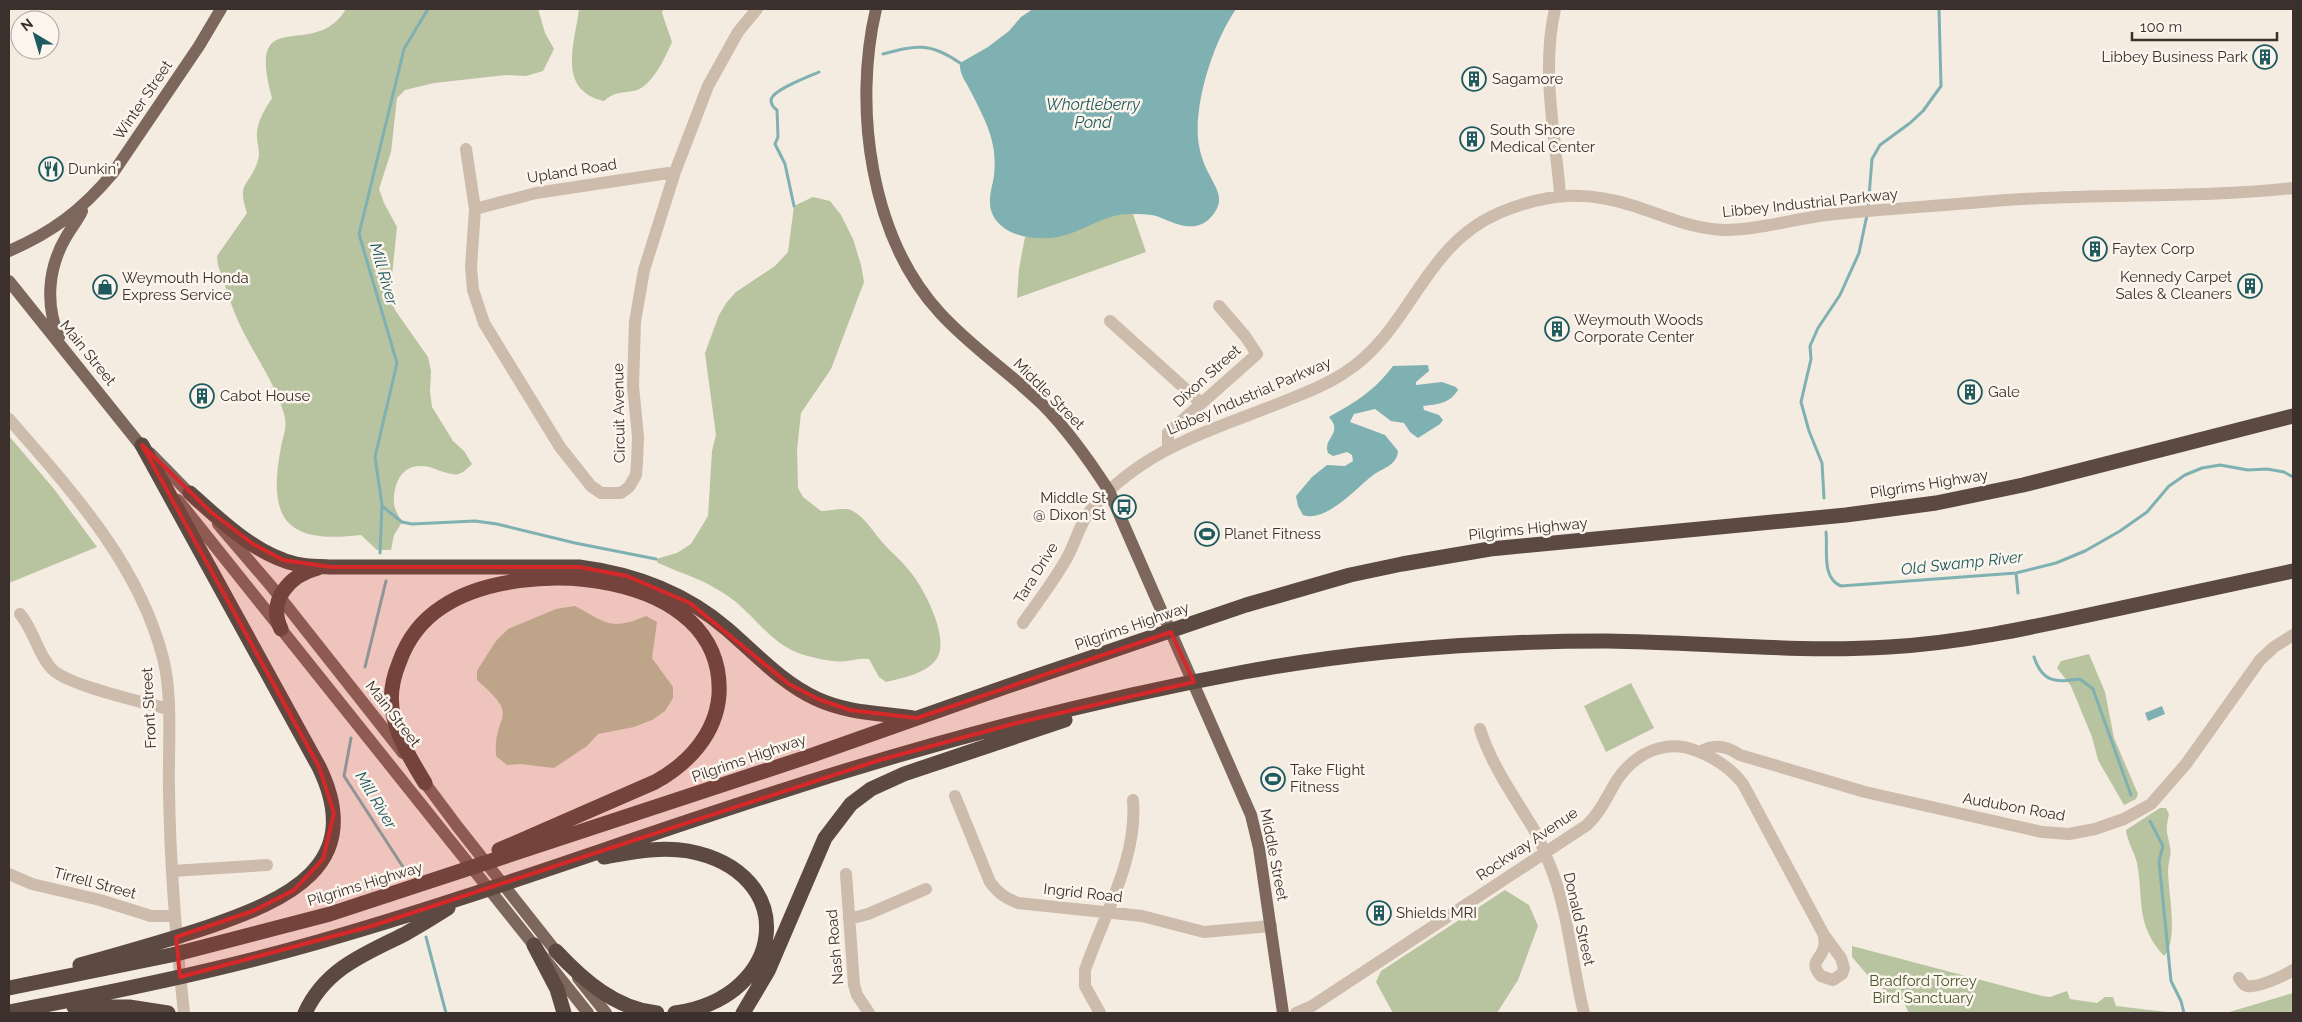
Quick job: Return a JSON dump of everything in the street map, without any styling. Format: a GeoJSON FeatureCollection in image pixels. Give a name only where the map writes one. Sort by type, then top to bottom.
{"type":"FeatureCollection","features":[{"type":"Feature","properties":{"kind":"highway","name":"Pilgrims Highway"},"geometry":{"type":"LineString","coordinates":[[9,986],[124,965],[227,942],[380,898],[703,792],[1263,600],[1384,568],[1499,548],[1846,515],[1936,503],[2023,485],[2293,416]]}},
{"type":"Feature","properties":{"kind":"highway"},"geometry":{"type":"LineString","coordinates":[[9,986],[173,938],[263,907],[294,890],[313,872],[323,859],[331,836],[333,805],[319,767],[142,445]]}},
{"type":"Feature","properties":{"kind":"highway"},"geometry":{"type":"LineString","coordinates":[[190,493],[244,538],[274,556],[297,564],[331,567],[557,566],[579,567],[618,573],[662,588],[698,608],[726,628],[783,679],[818,700],[850,710],[917,718]]}},
{"type":"Feature","properties":{"kind":"highway"},"geometry":{"type":"LineString","coordinates":[[281,629],[276,613],[279,597],[292,581],[303,573],[331,567]]}},
{"type":"Feature","properties":{"kind":"highway"},"geometry":{"type":"LineString","coordinates":[[9,1012],[121,990],[235,964],[338,936],[770,794],[888,758],[1017,723],[1171,686],[1317,660],[1483,644],[1606,641],[1815,648],[1920,645],[2016,630],[2293,571]]}},
{"type":"Feature","properties":{"kind":"highway"},"geometry":{"type":"LineString","coordinates":[[380,898],[447,872],[644,787],[678,768],[703,741],[716,710],[718,680],[714,657],[708,643],[690,620],[666,603],[628,589],[587,580],[554,578],[519,581],[486,588],[450,602],[429,617],[412,636],[401,657],[392,687],[392,712],[397,730],[425,783]]}},
{"type":"Feature","properties":{"kind":"highway"},"geometry":{"type":"LineString","coordinates":[[742,1013],[768,971],[825,838],[845,810],[857,799],[886,782],[927,766],[1171,686]]}},
{"type":"Feature","properties":{"kind":"highway"},"geometry":{"type":"LineString","coordinates":[[542,870],[641,851],[678,850],[695,852],[717,860],[744,878],[757,895],[765,917],[766,940],[759,961],[746,980],[728,995],[706,1006],[675,1013]]}},
{"type":"Feature","properties":{"kind":"highway"},"geometry":{"type":"LineString","coordinates":[[306,1013],[317,992],[342,967],[473,893]]}},
{"type":"Feature","properties":{"kind":"highway"},"geometry":{"type":"LineString","coordinates":[[534,945],[557,989],[564,1013]]}},
{"type":"Feature","properties":{"kind":"highway"},"geometry":{"type":"LineString","coordinates":[[556,951],[581,975],[608,996],[637,1010],[657,1013]]}},
{"type":"Feature","properties":{"kind":"highway"},"geometry":{"type":"LineString","coordinates":[[9,1012],[102,1006],[138,1007],[168,1013]]}},
{"type":"Feature","properties":{"kind":"main road","name":"Winter Street"},"geometry":{"type":"LineString","coordinates":[[9,251],[52,230],[86,204],[118,165],[199,46],[221,9]]}},
{"type":"Feature","properties":{"kind":"main road","name":"Middle Street"},"geometry":{"type":"LineString","coordinates":[[876,9],[867,66],[868,134],[880,195],[888,224],[904,262],[928,298],[951,325],[1026,390],[1065,429],[1109,491],[1240,786],[1254,825],[1283,1013]]}},
{"type":"Feature","properties":{"kind":"main road"},"geometry":{"type":"LineString","coordinates":[[63,347],[55,327],[51,308],[51,276],[55,260],[65,238],[86,204]]}},
{"type":"Feature","properties":{"kind":"main road","name":"Main Street"},"geometry":{"type":"LineString","coordinates":[[9,281],[142,445],[192,518],[588,1013]]}},
{"type":"Feature","properties":{"kind":"main road","name":"Main Street"},"geometry":{"type":"LineString","coordinates":[[142,445],[190,493],[279,597],[425,783],[468,841],[606,1013]]}},
{"type":"Feature","properties":{"kind":"street","name":"Circuit Avenue"},"geometry":{"type":"LineString","coordinates":[[466,149],[475,209],[471,267],[473,290],[484,324],[550,432],[591,486],[601,493],[621,493],[629,487],[636,476],[638,462],[638,437],[633,386],[635,322],[644,270],[675,172],[708,86],[738,32],[757,9]]}},
{"type":"Feature","properties":{"kind":"street"},"geometry":{"type":"LineString","coordinates":[[1555,9],[1550,32],[1548,60],[1551,121],[1560,194]]}},
{"type":"Feature","properties":{"kind":"street","name":"Upland Road"},"geometry":{"type":"LineString","coordinates":[[475,209],[536,193],[675,172]]}},
{"type":"Feature","properties":{"kind":"street","name":"Libbey Industrial Parkway"},"geometry":{"type":"LineString","coordinates":[[1109,491],[1125,476],[1168,448],[1208,430],[1316,388],[1344,373],[1363,359],[1382,340],[1436,262],[1461,236],[1495,215],[1516,206],[1560,194],[1584,194],[1609,199],[1676,222],[1712,229],[1749,228],[1851,213],[2028,199],[2149,196],[2293,188]]}},
{"type":"Feature","properties":{"kind":"street","name":"Dixon Street"},"geometry":{"type":"LineString","coordinates":[[1168,448],[1168,433],[1256,354],[1245,336],[1219,306]]}},
{"type":"Feature","properties":{"kind":"street"},"geometry":{"type":"LineString","coordinates":[[1110,322],[1200,403]]}},
{"type":"Feature","properties":{"kind":"street","name":"Front Street"},"geometry":{"type":"LineString","coordinates":[[9,419],[79,502],[113,549],[138,592],[163,657],[168,689],[174,921],[184,1013]]}},
{"type":"Feature","properties":{"kind":"street","name":"Tara Drive"},"geometry":{"type":"LineString","coordinates":[[1023,623],[1068,556],[1081,524],[1109,491]]}},
{"type":"Feature","properties":{"kind":"street"},"geometry":{"type":"LineString","coordinates":[[20,614],[28,624],[47,663],[56,673],[77,682],[168,709]]}},
{"type":"Feature","properties":{"kind":"street","name":"Audubon Road"},"geometry":{"type":"LineString","coordinates":[[1700,752],[1715,746],[1732,749],[1740,755],[1865,792],[2049,833],[2080,833],[2128,817],[2146,808],[2159,797],[2192,756],[2253,669],[2274,647],[2293,635]]}},
{"type":"Feature","properties":{"kind":"street","name":"Donald Street"},"geometry":{"type":"LineString","coordinates":[[1480,729],[1490,755],[1536,834],[1545,855],[1560,896],[1584,1013]]}},
{"type":"Feature","properties":{"kind":"street","name":"Rockway Avenue"},"geometry":{"type":"LineString","coordinates":[[1296,1013],[1312,1006],[1545,855],[1595,818],[1618,779],[1636,759],[1664,746],[1680,746],[1700,752],[1728,768],[1739,779],[1753,801],[1824,935]]}},
{"type":"Feature","properties":{"kind":"street"},"geometry":{"type":"LineString","coordinates":[[1728,768],[1740,755]]}},
{"type":"Feature","properties":{"kind":"street","name":"Ingrid Road"},"geometry":{"type":"LineString","coordinates":[[955,796],[983,869],[990,882],[1004,897],[1018,903],[1142,916],[1204,932],[1271,926]]}},
{"type":"Feature","properties":{"kind":"street"},"geometry":{"type":"LineString","coordinates":[[1100,1013],[1086,991],[1084,976],[1129,852],[1134,826],[1133,800]]}},
{"type":"Feature","properties":{"kind":"street"},"geometry":{"type":"LineString","coordinates":[[172,871],[267,865]]}},
{"type":"Feature","properties":{"kind":"street","name":"Tirrell Street"},"geometry":{"type":"LineString","coordinates":[[9,874],[32,884],[92,898],[174,921]]}},
{"type":"Feature","properties":{"kind":"street","name":"Nash Road"},"geometry":{"type":"LineString","coordinates":[[846,874],[855,990],[869,1013]]}},
{"type":"Feature","properties":{"kind":"street"},"geometry":{"type":"LineString","coordinates":[[849,919],[868,914],[926,889]]}},
{"type":"Feature","properties":{"kind":"street"},"geometry":{"type":"LineString","coordinates":[[2238,978],[2245,986],[2249,986],[2270,981],[2293,970]]}},
{"type":"Feature","properties":{"kind":"highlighted area"},"geometry":{"type":"Polygon","coordinates":[[[142,445],[211,512],[253,544],[283,560],[331,567],[579,567],[627,576],[690,603],[789,684],[818,699],[850,710],[917,718],[1171,632],[1194,682],[1017,723],[880,760],[372,926],[180,977],[176,937],[253,911],[294,890],[323,859],[334,813],[319,767],[142,445]]]}},
{"type":"Feature","properties":{"kind":"green space"},"geometry":{"type":"Polygon","coordinates":[[[346,9],[538,9],[545,33],[554,49],[543,71],[526,76],[506,75],[434,83],[405,90],[397,98],[391,152],[379,189],[397,227],[390,295],[395,310],[428,357],[431,371],[430,392],[432,407],[453,441],[464,451],[472,464],[458,474],[422,466],[408,469],[403,473],[399,478],[394,497],[395,509],[402,522],[394,535],[391,550],[377,550],[361,535],[335,537],[315,535],[299,530],[288,522],[280,509],[277,493],[277,472],[285,427],[284,414],[275,391],[237,318],[218,265],[217,256],[247,213],[243,195],[244,189],[258,160],[258,128],[262,115],[272,98],[266,68],[268,50],[275,41],[317,32],[333,24],[346,9]]]}},
{"type":"Feature","properties":{"kind":"green space"},"geometry":{"type":"Polygon","coordinates":[[[579,9],[663,9],[662,13],[672,42],[657,71],[640,89],[614,94],[604,101],[589,95],[579,87],[574,76],[572,50],[579,9]]]}},
{"type":"Feature","properties":{"kind":"green space"},"geometry":{"type":"Polygon","coordinates":[[[813,197],[830,201],[841,215],[853,239],[864,282],[831,369],[801,413],[797,450],[798,488],[803,497],[821,511],[848,509],[865,521],[909,570],[923,592],[939,629],[939,652],[935,661],[919,672],[886,682],[879,677],[869,659],[830,661],[806,656],[791,650],[782,645],[726,595],[698,580],[658,563],[656,559],[677,553],[691,544],[708,516],[712,451],[716,435],[705,353],[719,315],[736,292],[775,266],[788,252],[794,206],[813,197]]]}},
{"type":"Feature","properties":{"kind":"green space"},"geometry":{"type":"Polygon","coordinates":[[[1133,214],[1146,252],[1017,298],[1019,269],[1025,237],[1088,225],[1104,217],[1133,214]]]}},
{"type":"Feature","properties":{"kind":"green space"},"geometry":{"type":"Polygon","coordinates":[[[9,436],[54,489],[97,547],[9,583],[9,436]]]}},
{"type":"Feature","properties":{"kind":"green space"},"geometry":{"type":"Polygon","coordinates":[[[575,606],[609,623],[624,623],[646,616],[657,622],[652,658],[673,687],[673,698],[665,711],[652,720],[634,727],[598,734],[587,746],[554,768],[520,764],[507,765],[496,756],[496,741],[503,716],[502,710],[499,702],[477,680],[477,671],[496,641],[508,629],[556,609],[575,606]]]}},
{"type":"Feature","properties":{"kind":"green space"},"geometry":{"type":"Polygon","coordinates":[[[2089,654],[2105,692],[2114,738],[2138,794],[2136,799],[2124,805],[2098,760],[2092,737],[2071,686],[2057,668],[2061,661],[2089,654]]]}},
{"type":"Feature","properties":{"kind":"green space"},"geometry":{"type":"Polygon","coordinates":[[[1631,683],[1654,728],[1606,752],[1584,706],[1631,683]]]}},
{"type":"Feature","properties":{"kind":"green space"},"geometry":{"type":"Polygon","coordinates":[[[2160,808],[2166,808],[2169,814],[2167,825],[2170,849],[2168,870],[2172,915],[2171,939],[2164,956],[2155,944],[2145,923],[2142,912],[2137,863],[2126,830],[2160,808]]]}},
{"type":"Feature","properties":{"kind":"green space"},"geometry":{"type":"Polygon","coordinates":[[[1505,890],[1529,905],[1538,926],[1518,980],[1497,1013],[1393,1013],[1376,982],[1381,971],[1505,890]]]}},
{"type":"Feature","properties":{"kind":"green space","name":"Bradford Torrey Bird Sanctuary"},"geometry":{"type":"Polygon","coordinates":[[[1852,946],[2042,996],[2050,997],[2067,991],[2070,999],[2097,1003],[2105,997],[2113,997],[2116,1006],[2175,1013],[1909,1013],[1903,1001],[1877,986],[1852,957],[1852,946]]]}},
{"type":"Feature","properties":{"kind":"green space"},"geometry":{"type":"Polygon","coordinates":[[[2293,993],[2293,1013],[2226,1013],[2293,993]]]}},
{"type":"Feature","properties":{"kind":"water","name":"Whortleberry Pond"},"geometry":{"type":"Polygon","coordinates":[[[1033,9],[1236,9],[1220,37],[1203,88],[1200,106],[1198,123],[1199,147],[1219,195],[1216,211],[1205,222],[1199,225],[1186,226],[1153,215],[1124,214],[1108,218],[1059,237],[1035,238],[1013,233],[996,220],[991,210],[990,201],[995,165],[992,139],[962,75],[960,63],[988,47],[1009,31],[1021,17],[1033,9]]]}},
{"type":"Feature","properties":{"kind":"water"},"geometry":{"type":"Polygon","coordinates":[[[1428,365],[1429,371],[1416,382],[1416,385],[1442,382],[1456,387],[1458,390],[1447,401],[1423,406],[1424,410],[1439,415],[1443,420],[1440,424],[1418,438],[1410,432],[1404,423],[1391,421],[1375,409],[1354,414],[1350,422],[1385,435],[1398,451],[1395,460],[1331,509],[1312,516],[1303,515],[1298,506],[1296,496],[1312,477],[1327,465],[1345,466],[1353,461],[1352,455],[1347,452],[1333,456],[1328,453],[1328,443],[1334,432],[1333,423],[1329,417],[1364,395],[1379,383],[1393,366],[1428,365]]]}},
{"type":"Feature","properties":{"kind":"water"},"geometry":{"type":"Polygon","coordinates":[[[2162,706],[2165,714],[2148,721],[2145,713],[2162,706]]]}},
{"type":"Feature","properties":{"kind":"waterway","name":"Mill River"},"geometry":{"type":"LineString","coordinates":[[380,553],[382,505],[375,457],[397,363],[359,234],[404,49],[428,9]]}},
{"type":"Feature","properties":{"kind":"waterway","name":"Old Swamp River"},"geometry":{"type":"LineString","coordinates":[[1868,209],[1872,159],[1880,145],[1923,111],[1941,86],[1939,9]]}},
{"type":"Feature","properties":{"kind":"waterway"},"geometry":{"type":"LineString","coordinates":[[883,54],[914,47],[923,47],[940,51],[960,63]]}},
{"type":"Feature","properties":{"kind":"waterway"},"geometry":{"type":"LineString","coordinates":[[794,206],[785,164],[775,144],[778,137],[777,110],[771,100],[773,96],[784,88],[819,72]]}},
{"type":"Feature","properties":{"kind":"waterway","name":"Old Swamp River"},"geometry":{"type":"LineString","coordinates":[[1824,498],[1822,463],[1809,431],[1801,402],[1811,359],[1810,346],[1818,328],[1840,295],[1859,253],[1867,215]]}},
{"type":"Feature","properties":{"kind":"waterway","name":"Old Swamp River"},"geometry":{"type":"LineString","coordinates":[[1826,532],[1828,570],[1830,577],[1841,586],[2016,573],[2056,563],[2085,551],[2120,531],[2147,512],[2169,486],[2185,475],[2202,468],[2220,465],[2248,470],[2267,469],[2284,472],[2293,477]]}},
{"type":"Feature","properties":{"kind":"waterway"},"geometry":{"type":"LineString","coordinates":[[382,506],[402,522],[412,524],[475,521],[497,524],[575,543],[656,559]]}},
{"type":"Feature","properties":{"kind":"waterway"},"geometry":{"type":"LineString","coordinates":[[2016,573],[2018,593]]}},
{"type":"Feature","properties":{"kind":"waterway","name":"Mill River"},"geometry":{"type":"LineString","coordinates":[[365,667],[386,581]]}},
{"type":"Feature","properties":{"kind":"waterway"},"geometry":{"type":"LineString","coordinates":[[2034,657],[2046,677],[2064,681],[2080,679],[2093,689],[2131,795]]}},
{"type":"Feature","properties":{"kind":"waterway","name":"Mill River"},"geometry":{"type":"LineString","coordinates":[[351,738],[344,776],[405,870]]}},
{"type":"Feature","properties":{"kind":"waterway"},"geometry":{"type":"LineString","coordinates":[[2150,821],[2163,846],[2159,861],[2171,981],[2181,1001],[2184,1013]]}},
{"type":"Feature","properties":{"kind":"waterway","name":"Mill River"},"geometry":{"type":"LineString","coordinates":[[426,937],[446,1013]]}},
{"type":"Feature","properties":{"kind":"place","name":"Libbey Business Park"},"geometry":{"type":"Point","coordinates":[2265,57]}},
{"type":"Feature","properties":{"kind":"place","name":"Sagamore"},"geometry":{"type":"Point","coordinates":[1474,79]}},
{"type":"Feature","properties":{"kind":"place","name":"South Shore Medical Center"},"geometry":{"type":"Point","coordinates":[1472,139]}},
{"type":"Feature","properties":{"kind":"place","name":"Dunkin'"},"geometry":{"type":"Point","coordinates":[51,169]}},
{"type":"Feature","properties":{"kind":"place","name":"Faytex Corp"},"geometry":{"type":"Point","coordinates":[2095,249]}},
{"type":"Feature","properties":{"kind":"place","name":"Kennedy Carpet Sales & Cleaners"},"geometry":{"type":"Point","coordinates":[2250,286]}},
{"type":"Feature","properties":{"kind":"place","name":"Weymouth Honda Express Service"},"geometry":{"type":"Point","coordinates":[105,287]}},
{"type":"Feature","properties":{"kind":"place","name":"Weymouth Woods Corporate Center"},"geometry":{"type":"Point","coordinates":[1557,329]}},
{"type":"Feature","properties":{"kind":"place","name":"Gale"},"geometry":{"type":"Point","coordinates":[1970,392]}},
{"type":"Feature","properties":{"kind":"place","name":"Cabot House"},"geometry":{"type":"Point","coordinates":[202,396]}},
{"type":"Feature","properties":{"kind":"place","name":"Middle St @ Dixon St"},"geometry":{"type":"Point","coordinates":[1124,507]}},
{"type":"Feature","properties":{"kind":"place","name":"Planet Fitness"},"geometry":{"type":"Point","coordinates":[1207,534]}},
{"type":"Feature","properties":{"kind":"place","name":"Take Flight Fitness"},"geometry":{"type":"Point","coordinates":[1273,779]}},
{"type":"Feature","properties":{"kind":"place","name":"Shields MRI"},"geometry":{"type":"Point","coordinates":[1379,913]}}]}
